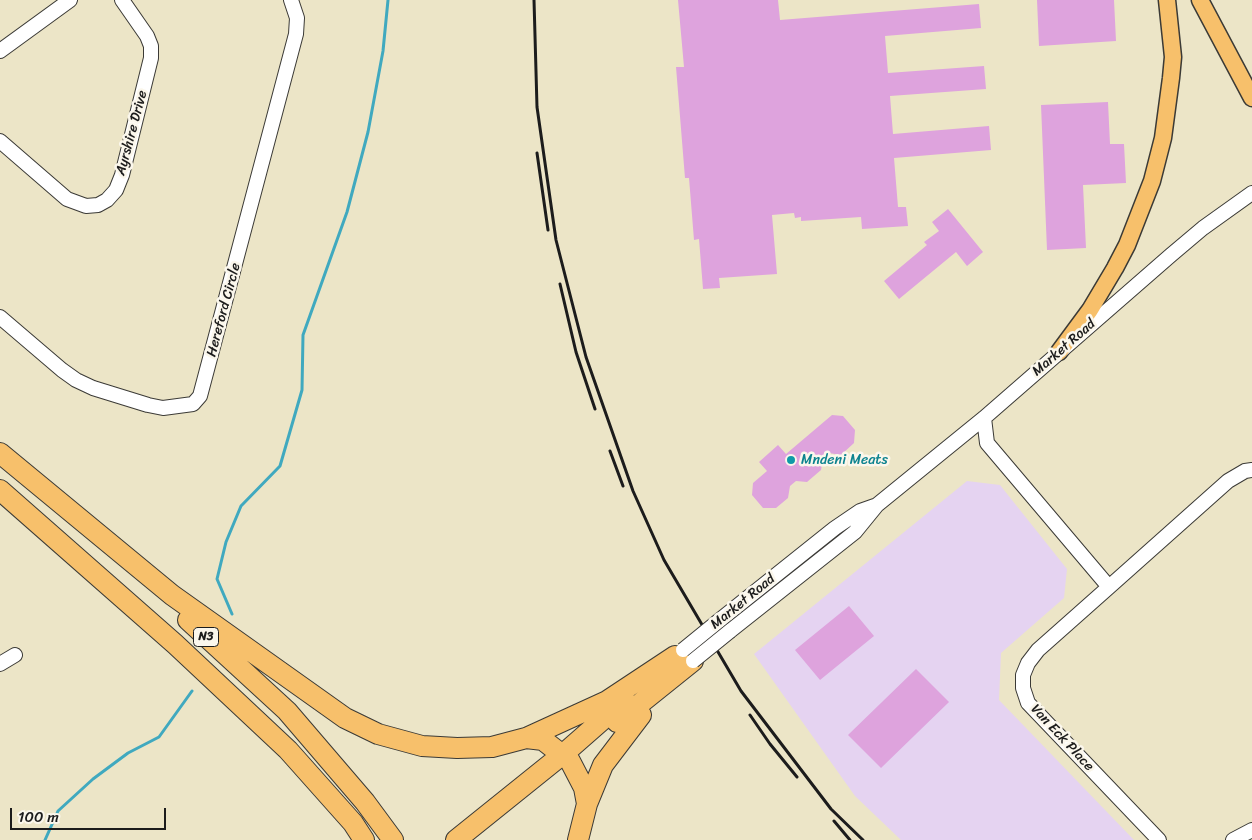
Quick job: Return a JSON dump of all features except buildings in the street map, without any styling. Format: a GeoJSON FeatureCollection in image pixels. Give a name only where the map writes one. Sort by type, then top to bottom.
{"type":"FeatureCollection","features":[{"type":"Feature","properties":{"kind":"highway"},"geometry":{"type":"LineString","coordinates":[[0,453],[172,594],[345,718],[378,734],[422,746],[492,746],[526,738],[607,701],[684,659]]}},
{"type":"Feature","properties":{"kind":"highway","name":"N3"},"geometry":{"type":"LineString","coordinates":[[0,453],[287,711],[366,802],[393,840]]}},
{"type":"Feature","properties":{"kind":"highway","name":"N3"},"geometry":{"type":"LineString","coordinates":[[0,490],[175,644],[288,750],[353,823],[364,840]]}},
{"type":"Feature","properties":{"kind":"highway"},"geometry":{"type":"LineString","coordinates":[[469,840],[684,659]]}},
{"type":"Feature","properties":{"kind":"highway"},"geometry":{"type":"LineString","coordinates":[[578,840],[587,804],[603,765],[624,733],[684,659]]}},
{"type":"Feature","properties":{"kind":"highway"},"geometry":{"type":"LineString","coordinates":[[526,738],[543,740],[567,757],[584,788],[587,804]]}},
{"type":"Feature","properties":{"kind":"highway"},"geometry":{"type":"LineString","coordinates":[[456,840],[551,761],[567,757]]}},
{"type":"Feature","properties":{"kind":"main road"},"geometry":{"type":"LineString","coordinates":[[1059,352],[1090,310],[1119,261],[1138,220],[1152,181],[1163,138],[1171,78],[1172,50],[1167,0]]}},
{"type":"Feature","properties":{"kind":"main road"},"geometry":{"type":"LineString","coordinates":[[1200,0],[1252,98]]}},
{"type":"Feature","properties":{"kind":"street"},"geometry":{"type":"LineString","coordinates":[[0,51],[70,0]]}},
{"type":"Feature","properties":{"kind":"street","name":"Ayrshire Drive"},"geometry":{"type":"LineString","coordinates":[[0,141],[67,199],[86,206],[98,205],[112,195],[122,175],[151,58],[151,46],[147,36],[122,0]]}},
{"type":"Feature","properties":{"kind":"street","name":"Hereford Circle"},"geometry":{"type":"LineString","coordinates":[[0,317],[62,370],[76,380],[93,388],[163,408],[193,404],[200,396],[296,34],[297,18],[291,0]]}},
{"type":"Feature","properties":{"kind":"street","name":"Market Road"},"geometry":{"type":"LineString","coordinates":[[684,659],[730,631],[855,532],[877,505],[984,418],[1203,228],[1252,193]]}},
{"type":"Feature","properties":{"kind":"street"},"geometry":{"type":"LineString","coordinates":[[984,418],[988,443],[1109,587]]}},
{"type":"Feature","properties":{"kind":"street"},"geometry":{"type":"LineString","coordinates":[[961,436],[988,443]]}},
{"type":"Feature","properties":{"kind":"street","name":"Van Eck Place"},"geometry":{"type":"LineString","coordinates":[[1160,840],[1028,703],[1022,688],[1023,675],[1033,656],[1228,480],[1245,471],[1252,470]]}},
{"type":"Feature","properties":{"kind":"street","name":"Market Road"},"geometry":{"type":"LineString","coordinates":[[684,659],[721,619],[835,528],[860,511],[877,505]]}},
{"type":"Feature","properties":{"kind":"street"},"geometry":{"type":"LineString","coordinates":[[0,664],[15,655]]}},
{"type":"Feature","properties":{"kind":"street"},"geometry":{"type":"LineString","coordinates":[[1233,840],[1252,830]]}},
{"type":"Feature","properties":{"kind":"shaded area"},"geometry":{"type":"Polygon","coordinates":[[[967,481],[1000,485],[1067,569],[1064,598],[1001,653],[999,700],[1134,840],[901,840],[855,796],[754,654],[967,481]]]}},
{"type":"Feature","properties":{"kind":"waterway"},"geometry":{"type":"LineString","coordinates":[[232,614],[217,579],[226,542],[241,506],[280,466],[302,390],[303,335],[347,212],[368,132],[383,51],[388,0]]}},
{"type":"Feature","properties":{"kind":"waterway"},"geometry":{"type":"LineString","coordinates":[[45,840],[58,811],[93,779],[128,753],[159,737],[192,691]]}},
{"type":"Feature","properties":{"kind":"railway"},"geometry":{"type":"LineString","coordinates":[[534,0],[537,107],[556,240],[586,357],[633,491],[664,560],[741,691],[831,809],[863,840]]}},
{"type":"Feature","properties":{"kind":"railway"},"geometry":{"type":"LineString","coordinates":[[537,153],[548,230]]}},
{"type":"Feature","properties":{"kind":"railway"},"geometry":{"type":"LineString","coordinates":[[560,284],[576,352],[595,409]]}},
{"type":"Feature","properties":{"kind":"railway"},"geometry":{"type":"LineString","coordinates":[[610,451],[623,486]]}},
{"type":"Feature","properties":{"kind":"railway"},"geometry":{"type":"LineString","coordinates":[[750,715],[770,744],[797,777]]}},
{"type":"Feature","properties":{"kind":"railway"},"geometry":{"type":"LineString","coordinates":[[834,821],[850,840]]}},
{"type":"Feature","properties":{"kind":"place","name":"Mndeni Meats"},"geometry":{"type":"Point","coordinates":[791,460]}}]}
